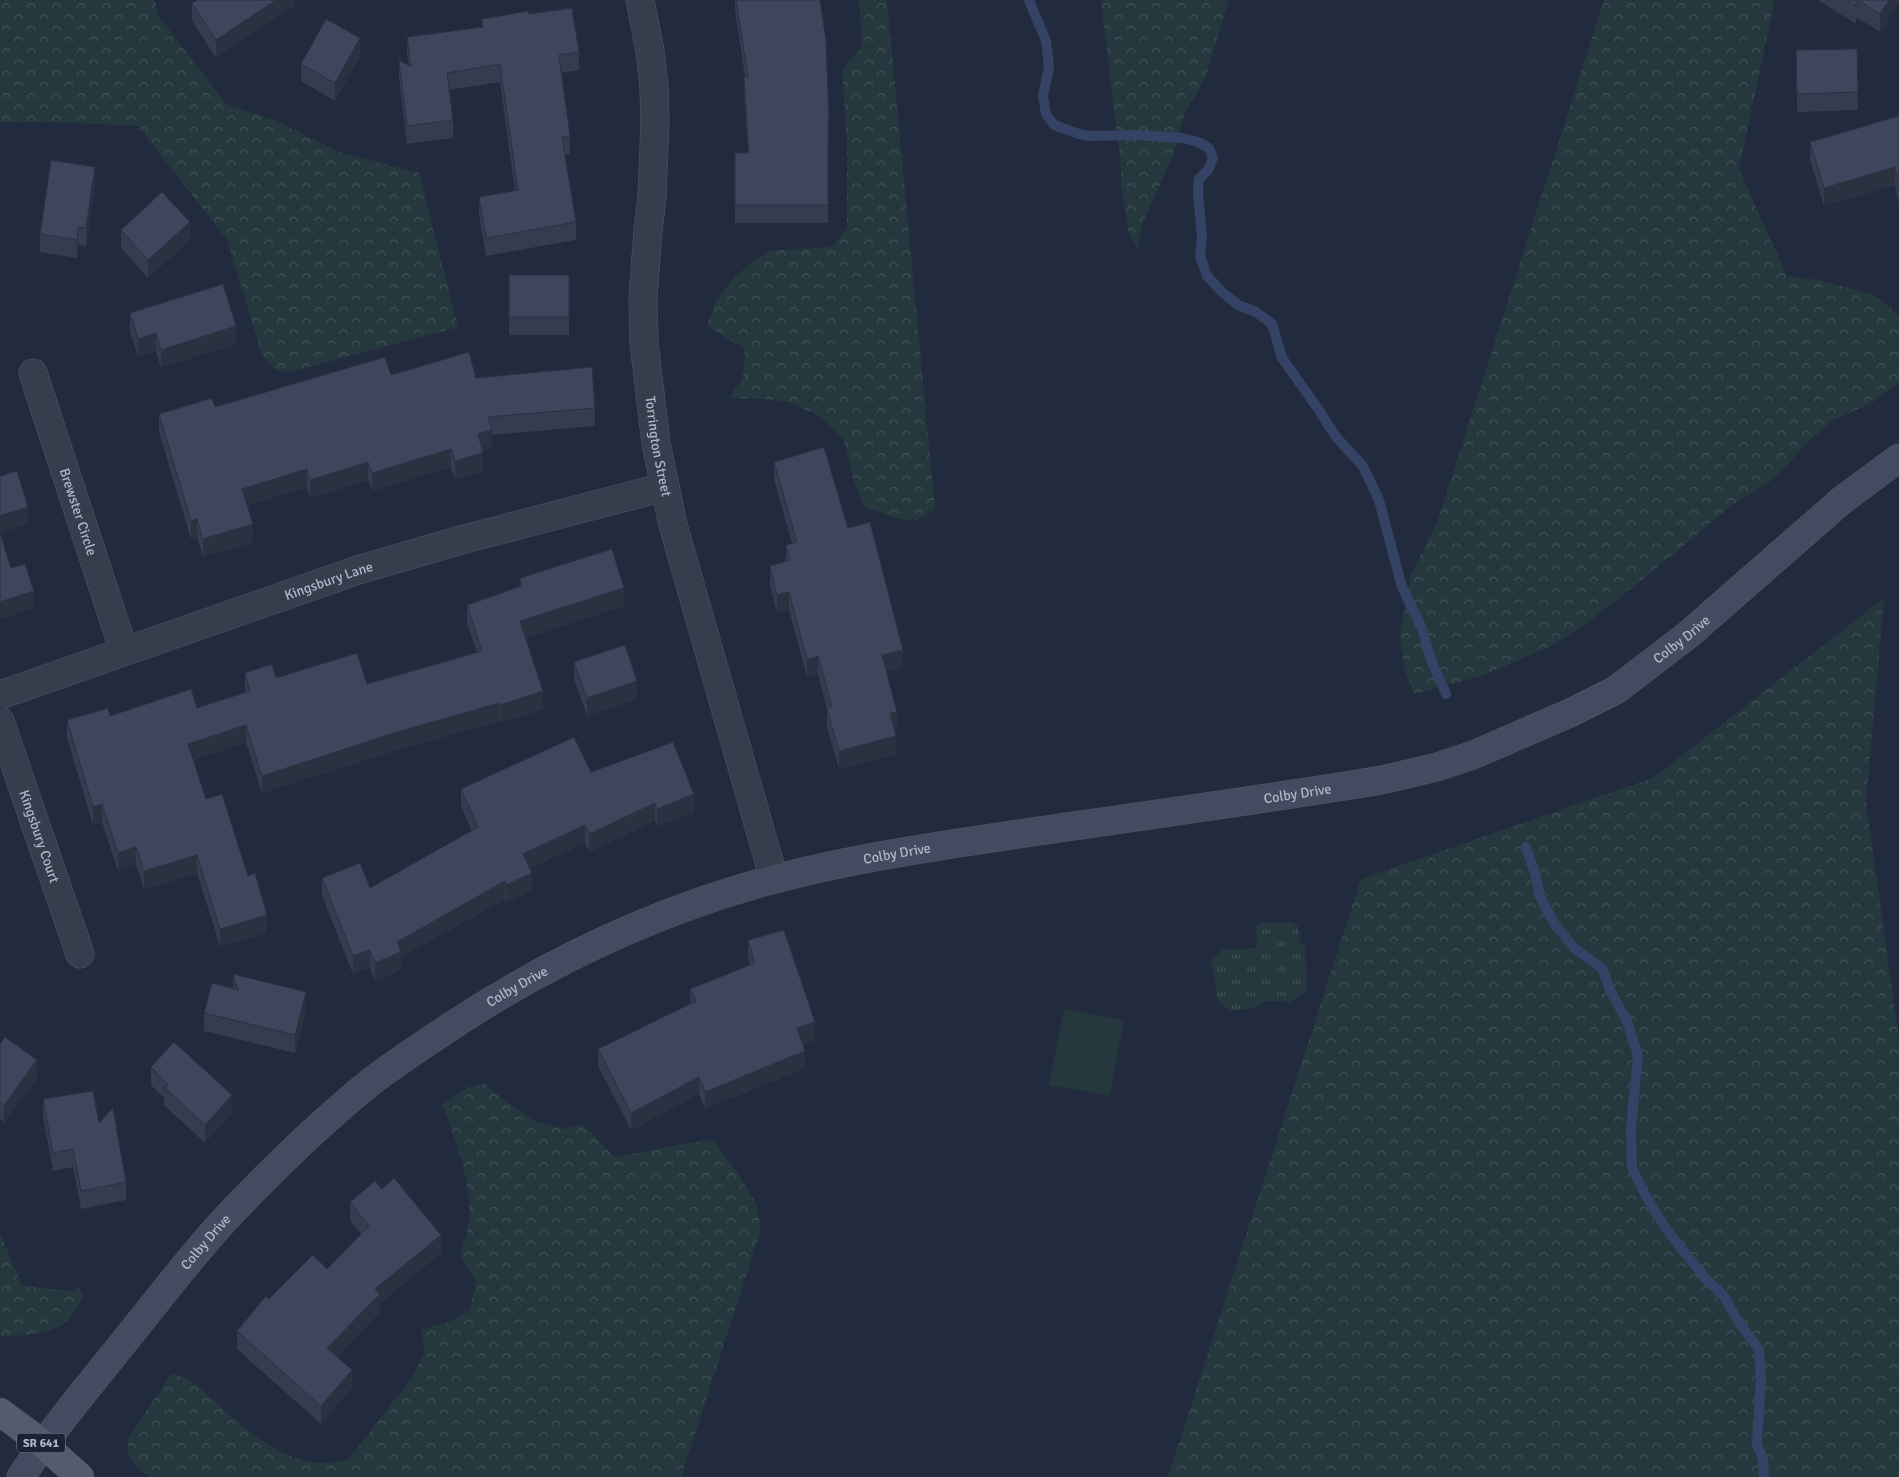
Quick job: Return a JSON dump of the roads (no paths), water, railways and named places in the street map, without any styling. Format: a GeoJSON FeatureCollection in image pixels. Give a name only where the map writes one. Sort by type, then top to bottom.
{"type":"FeatureCollection","features":[{"type":"Feature","properties":{"kind":"main road","name":"SR 641"},"geometry":{"type":"LineString","coordinates":[[0,1412],[42,1444],[80,1477]]}},
{"type":"Feature","properties":{"kind":"street","name":"Torrington Street"},"geometry":{"type":"LineString","coordinates":[[640,0],[650,51],[654,87],[655,121],[652,198],[643,297],[644,343],[656,443],[675,535],[774,879]]}},
{"type":"Feature","properties":{"kind":"street","name":"Brewster Circle"},"geometry":{"type":"LineString","coordinates":[[33,373],[124,651]]}},
{"type":"Feature","properties":{"kind":"street","name":"Colby Drive"},"geometry":{"type":"LineString","coordinates":[[21,1477],[42,1444],[184,1266],[228,1216],[320,1126],[372,1081],[418,1048],[516,985],[578,952],[664,915],[712,897],[774,879],[914,849],[1382,780],[1437,767],[1473,755],[1562,717],[1616,690],[1690,634],[1841,501],[1899,458]]}},
{"type":"Feature","properties":{"kind":"street","name":"Kingsbury Lane"},"geometry":{"type":"LineString","coordinates":[[0,694],[358,570],[461,540],[664,487]]}},
{"type":"Feature","properties":{"kind":"street","name":"Kingsbury Court"},"geometry":{"type":"LineString","coordinates":[[0,721],[80,954]]}},
{"type":"Feature","properties":{"kind":"waterway"},"geometry":{"type":"LineString","coordinates":[[1029,0],[1046,41],[1049,67],[1043,96],[1046,114],[1054,125],[1089,136],[1136,135],[1182,138],[1198,142],[1209,148],[1213,158],[1208,170],[1199,179],[1198,192],[1202,237],[1200,256],[1207,276],[1238,305],[1256,312],[1272,324],[1282,358],[1336,437],[1363,466],[1379,500],[1402,587],[1422,628],[1431,660],[1446,694]]}},
{"type":"Feature","properties":{"kind":"waterway"},"geometry":{"type":"LineString","coordinates":[[1526,847],[1535,873],[1540,897],[1554,923],[1574,948],[1602,968],[1610,990],[1627,1021],[1638,1055],[1631,1129],[1632,1168],[1647,1198],[1666,1229],[1705,1278],[1723,1295],[1738,1321],[1759,1350],[1761,1378],[1757,1444],[1763,1459],[1764,1477]]}}]}
